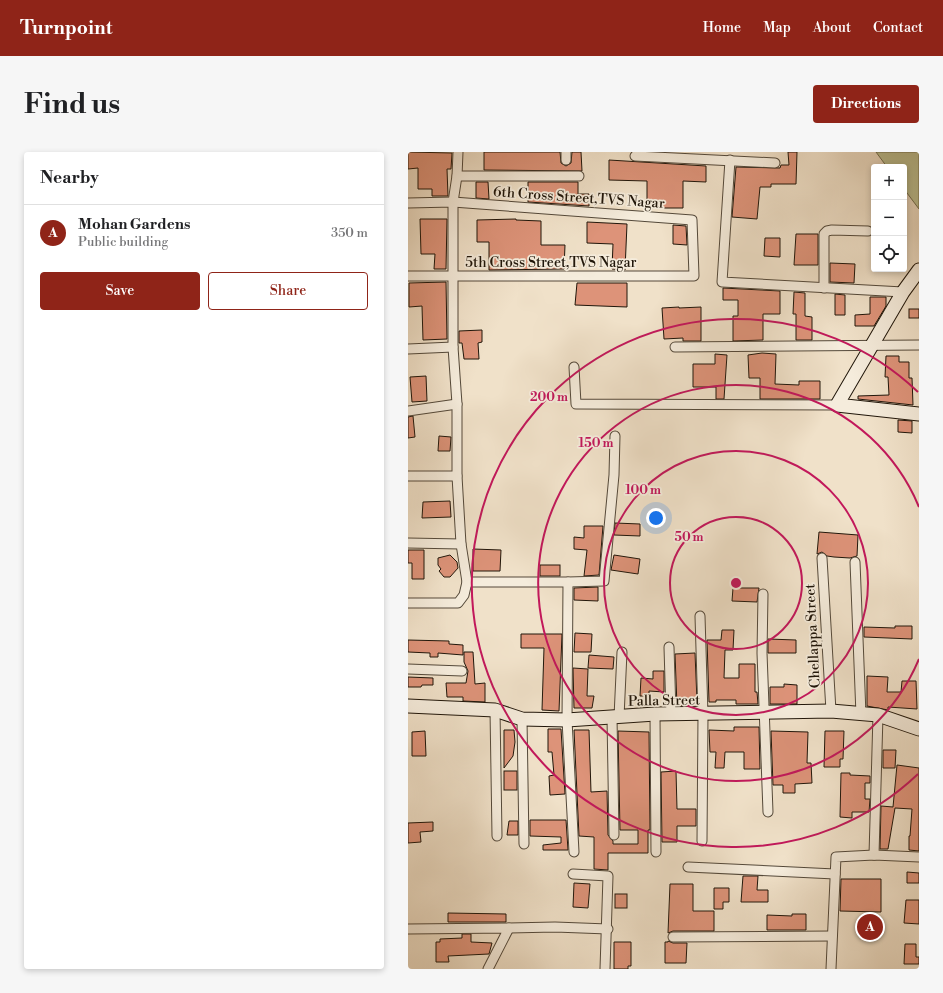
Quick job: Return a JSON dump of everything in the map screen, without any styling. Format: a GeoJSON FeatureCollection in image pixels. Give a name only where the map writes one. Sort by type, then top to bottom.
{"type":"FeatureCollection","features":[{"type":"Feature","properties":{"kind":"street"},"geometry":{"type":"LineString","coordinates":[[408,603],[458,603],[464,595],[467,582],[461,544],[456,476],[457,404],[453,347],[453,202],[457,176],[458,152]]}},
{"type":"Feature","properties":{"kind":"street"},"geometry":{"type":"LineString","coordinates":[[635,156],[686,155],[730,160],[775,162]]}},
{"type":"Feature","properties":{"kind":"street"},"geometry":{"type":"LineString","coordinates":[[730,160],[722,282],[903,292]]}},
{"type":"Feature","properties":{"kind":"street"},"geometry":{"type":"LineString","coordinates":[[457,176],[579,176]]}},
{"type":"Feature","properties":{"kind":"street","name":"6th Cross Street,TVS Nagar"},"geometry":{"type":"LineString","coordinates":[[408,203],[453,202],[692,220],[694,276]]}},
{"type":"Feature","properties":{"kind":"street"},"geometry":{"type":"LineString","coordinates":[[824,288],[824,234],[827,231],[832,230],[868,231]]}},
{"type":"Feature","properties":{"kind":"street"},"geometry":{"type":"LineString","coordinates":[[837,406],[903,292],[919,270]]}},
{"type":"Feature","properties":{"kind":"street","name":"5th Cross Street,TVS Nagar"},"geometry":{"type":"LineString","coordinates":[[408,276],[694,276]]}},
{"type":"Feature","properties":{"kind":"street"},"geometry":{"type":"LineString","coordinates":[[674,347],[873,344],[919,345]]}},
{"type":"Feature","properties":{"kind":"street"},"geometry":{"type":"LineString","coordinates":[[408,349],[453,347]]}},
{"type":"Feature","properties":{"kind":"street"},"geometry":{"type":"LineString","coordinates":[[574,367],[576,404],[837,406],[919,414]]}},
{"type":"Feature","properties":{"kind":"street"},"geometry":{"type":"LineString","coordinates":[[408,411],[457,404]]}},
{"type":"Feature","properties":{"kind":"street"},"geometry":{"type":"LineString","coordinates":[[467,582],[604,581],[614,475],[615,436]]}},
{"type":"Feature","properties":{"kind":"street"},"geometry":{"type":"LineString","coordinates":[[408,476],[456,476]]}},
{"type":"Feature","properties":{"kind":"street"},"geometry":{"type":"LineString","coordinates":[[408,543],[461,544]]}},
{"type":"Feature","properties":{"kind":"street","name":"Chellappa Street"},"geometry":{"type":"LineString","coordinates":[[822,558],[831,711]]}},
{"type":"Feature","properties":{"kind":"street"},"geometry":{"type":"LineString","coordinates":[[855,562],[861,715]]}},
{"type":"Feature","properties":{"kind":"street"},"geometry":{"type":"LineString","coordinates":[[568,582],[567,720],[574,852]]}},
{"type":"Feature","properties":{"kind":"street"},"geometry":{"type":"LineString","coordinates":[[762,594],[764,714],[768,812]]}},
{"type":"Feature","properties":{"kind":"street"},"geometry":{"type":"LineString","coordinates":[[700,616],[703,715],[702,841]]}},
{"type":"Feature","properties":{"kind":"street"},"geometry":{"type":"LineString","coordinates":[[669,647],[670,714]]}},
{"type":"Feature","properties":{"kind":"street"},"geometry":{"type":"LineString","coordinates":[[614,835],[615,717],[622,652]]}},
{"type":"Feature","properties":{"kind":"street"},"geometry":{"type":"LineString","coordinates":[[408,669],[462,671]]}},
{"type":"Feature","properties":{"kind":"street","name":"Palla Street"},"geometry":{"type":"LineString","coordinates":[[408,706],[495,710],[522,719],[567,720],[655,714],[764,714],[831,711],[861,715],[878,715],[919,729]]}},
{"type":"Feature","properties":{"kind":"street"},"geometry":{"type":"LineString","coordinates":[[495,710],[497,836]]}},
{"type":"Feature","properties":{"kind":"street"},"geometry":{"type":"LineString","coordinates":[[655,714],[656,852]]}},
{"type":"Feature","properties":{"kind":"street"},"geometry":{"type":"LineString","coordinates":[[874,855],[878,715]]}},
{"type":"Feature","properties":{"kind":"street"},"geometry":{"type":"LineString","coordinates":[[522,719],[524,844]]}},
{"type":"Feature","properties":{"kind":"street"},"geometry":{"type":"LineString","coordinates":[[831,969],[836,857],[874,855],[919,857]]}},
{"type":"Feature","properties":{"kind":"street"},"geometry":{"type":"LineString","coordinates":[[688,867],[835,874]]}},
{"type":"Feature","properties":{"kind":"street"},"geometry":{"type":"LineString","coordinates":[[573,874],[608,876],[608,929],[605,969]]}},
{"type":"Feature","properties":{"kind":"street"},"geometry":{"type":"LineString","coordinates":[[408,929],[555,926],[608,929]]}},
{"type":"Feature","properties":{"kind":"street"},"geometry":{"type":"LineString","coordinates":[[488,969],[509,928]]}},
{"type":"Feature","properties":{"kind":"street"},"geometry":{"type":"LineString","coordinates":[[673,937],[832,936]]}},
{"type":"Feature","properties":{"kind":"green space"},"geometry":{"type":"Polygon","coordinates":[[[876,152],[919,152],[919,209],[907,193],[907,164],[885,164],[876,152]]]}},
{"type":"Feature","properties":{"kind":"building"},"geometry":{"type":"Polygon","coordinates":[[[408,152],[452,153],[451,169],[447,169],[448,196],[432,196],[432,189],[418,189],[418,168],[408,169],[408,152]]]}},
{"type":"Feature","properties":{"kind":"building"},"geometry":{"type":"Polygon","coordinates":[[[484,152],[560,152],[561,163],[566,166],[571,163],[572,152],[581,152],[582,171],[484,170],[484,152]]]}},
{"type":"Feature","properties":{"kind":"building"},"geometry":{"type":"Polygon","coordinates":[[[788,152],[797,152],[796,184],[771,184],[771,187],[760,187],[757,219],[732,217],[736,167],[780,168],[781,165],[789,165],[788,152]]]}},
{"type":"Feature","properties":{"kind":"building"},"geometry":{"type":"Polygon","coordinates":[[[609,160],[706,166],[706,182],[683,181],[683,208],[647,208],[647,181],[609,180],[609,160]]]}},
{"type":"Feature","properties":{"kind":"building"},"geometry":{"type":"Polygon","coordinates":[[[476,182],[488,182],[489,199],[476,198],[476,182]]]}},
{"type":"Feature","properties":{"kind":"building"},"geometry":{"type":"Polygon","coordinates":[[[528,182],[578,182],[578,194],[589,194],[589,206],[528,202],[528,182]]]}},
{"type":"Feature","properties":{"kind":"building"},"geometry":{"type":"Polygon","coordinates":[[[420,219],[447,219],[446,269],[434,269],[435,254],[421,254],[420,219]]]}},
{"type":"Feature","properties":{"kind":"building"},"geometry":{"type":"Polygon","coordinates":[[[516,219],[541,221],[541,245],[565,245],[564,269],[489,270],[489,242],[477,242],[477,220],[516,219]]]}},
{"type":"Feature","properties":{"kind":"building"},"geometry":{"type":"Polygon","coordinates":[[[587,222],[627,224],[625,270],[612,269],[613,244],[587,243],[587,222]]]}},
{"type":"Feature","properties":{"kind":"building"},"geometry":{"type":"Polygon","coordinates":[[[673,225],[686,226],[687,245],[673,244],[673,225]]]}},
{"type":"Feature","properties":{"kind":"building"},"geometry":{"type":"Polygon","coordinates":[[[796,234],[818,234],[818,265],[794,265],[796,234]]]}},
{"type":"Feature","properties":{"kind":"building"},"geometry":{"type":"Polygon","coordinates":[[[765,238],[780,238],[780,257],[764,256],[765,238]]]}},
{"type":"Feature","properties":{"kind":"building"},"geometry":{"type":"Polygon","coordinates":[[[830,263],[855,264],[854,283],[830,282],[830,263]]]}},
{"type":"Feature","properties":{"kind":"building"},"geometry":{"type":"Polygon","coordinates":[[[446,282],[447,339],[423,340],[422,306],[409,307],[409,283],[446,282]]]}},
{"type":"Feature","properties":{"kind":"building"},"geometry":{"type":"Polygon","coordinates":[[[577,283],[627,283],[627,307],[575,305],[577,283]]]}},
{"type":"Feature","properties":{"kind":"building"},"geometry":{"type":"Polygon","coordinates":[[[723,288],[780,291],[780,314],[763,314],[763,340],[733,341],[733,316],[738,316],[738,300],[723,300],[723,288]]]}},
{"type":"Feature","properties":{"kind":"building"},"geometry":{"type":"Polygon","coordinates":[[[794,292],[805,293],[805,316],[812,317],[812,340],[796,340],[796,314],[793,314],[794,292]]]}},
{"type":"Feature","properties":{"kind":"building"},"geometry":{"type":"Polygon","coordinates":[[[835,294],[845,295],[845,315],[835,315],[835,294]]]}},
{"type":"Feature","properties":{"kind":"building"},"geometry":{"type":"Polygon","coordinates":[[[870,297],[886,297],[886,306],[874,326],[855,326],[855,315],[870,314],[870,297]]]}},
{"type":"Feature","properties":{"kind":"building"},"geometry":{"type":"Polygon","coordinates":[[[701,307],[701,341],[683,341],[683,338],[664,339],[662,308],[701,307]]]}},
{"type":"Feature","properties":{"kind":"building"},"geometry":{"type":"Polygon","coordinates":[[[909,309],[919,309],[919,318],[909,318],[909,309]]]}},
{"type":"Feature","properties":{"kind":"building"},"geometry":{"type":"Polygon","coordinates":[[[482,330],[482,342],[478,343],[479,359],[464,359],[462,343],[459,343],[459,331],[482,330]]]}},
{"type":"Feature","properties":{"kind":"building"},"geometry":{"type":"Polygon","coordinates":[[[762,353],[776,354],[775,384],[799,385],[799,381],[820,381],[820,399],[760,399],[760,378],[749,378],[748,355],[762,353]]]}},
{"type":"Feature","properties":{"kind":"building"},"geometry":{"type":"Polygon","coordinates":[[[715,354],[727,355],[724,399],[716,399],[716,387],[693,387],[693,364],[715,364],[715,354]]]}},
{"type":"Feature","properties":{"kind":"building"},"geometry":{"type":"Polygon","coordinates":[[[886,356],[899,356],[899,362],[909,362],[909,378],[912,378],[913,405],[858,399],[858,396],[889,395],[888,377],[885,377],[886,356]]]}},
{"type":"Feature","properties":{"kind":"building"},"geometry":{"type":"Polygon","coordinates":[[[426,376],[427,401],[412,402],[410,377],[426,376]]]}},
{"type":"Feature","properties":{"kind":"building"},"geometry":{"type":"Polygon","coordinates":[[[413,416],[415,437],[408,438],[408,417],[413,416]]]}},
{"type":"Feature","properties":{"kind":"building"},"geometry":{"type":"Polygon","coordinates":[[[898,420],[912,421],[912,433],[898,432],[898,420]]]}},
{"type":"Feature","properties":{"kind":"building"},"geometry":{"type":"Polygon","coordinates":[[[439,436],[451,437],[450,451],[438,451],[439,436]]]}},
{"type":"Feature","properties":{"kind":"building"},"geometry":{"type":"Polygon","coordinates":[[[450,501],[451,517],[422,518],[423,502],[450,501]]]}},
{"type":"Feature","properties":{"kind":"building"},"geometry":{"type":"Polygon","coordinates":[[[615,523],[640,524],[640,536],[614,535],[615,523]]]}},
{"type":"Feature","properties":{"kind":"building"},"geometry":{"type":"Polygon","coordinates":[[[584,526],[603,526],[599,575],[584,576],[587,550],[574,549],[574,537],[584,538],[584,526]]]}},
{"type":"Feature","properties":{"kind":"building"},"geometry":{"type":"Polygon","coordinates":[[[819,532],[858,535],[857,556],[850,558],[827,556],[822,552],[817,554],[819,532]]]}},
{"type":"Feature","properties":{"kind":"building"},"geometry":{"type":"Polygon","coordinates":[[[473,549],[501,550],[500,571],[473,571],[473,549]]]}},
{"type":"Feature","properties":{"kind":"building"},"geometry":{"type":"Polygon","coordinates":[[[408,550],[424,550],[424,579],[412,579],[412,563],[408,563],[408,550]]]}},
{"type":"Feature","properties":{"kind":"building"},"geometry":{"type":"Polygon","coordinates":[[[450,555],[457,562],[458,568],[450,577],[444,577],[439,571],[441,569],[438,565],[438,558],[450,555]]]}},
{"type":"Feature","properties":{"kind":"building"},"geometry":{"type":"Polygon","coordinates":[[[614,555],[640,559],[638,574],[611,570],[614,555]]]}},
{"type":"Feature","properties":{"kind":"building"},"geometry":{"type":"Polygon","coordinates":[[[540,565],[560,565],[560,576],[540,576],[540,565]]]}},
{"type":"Feature","properties":{"kind":"building"},"geometry":{"type":"Polygon","coordinates":[[[598,587],[598,601],[574,600],[574,588],[598,587]]]}},
{"type":"Feature","properties":{"kind":"building"},"geometry":{"type":"Polygon","coordinates":[[[733,588],[759,588],[757,602],[732,601],[733,588]]]}},
{"type":"Feature","properties":{"kind":"building"},"geometry":{"type":"Polygon","coordinates":[[[895,626],[912,626],[912,639],[864,637],[864,627],[895,628],[895,626]]]}},
{"type":"Feature","properties":{"kind":"building"},"geometry":{"type":"Polygon","coordinates":[[[722,630],[734,630],[733,650],[725,650],[724,678],[739,678],[739,664],[755,664],[755,692],[757,692],[758,704],[736,704],[736,700],[716,700],[716,702],[709,702],[707,640],[721,640],[722,630]]]}},
{"type":"Feature","properties":{"kind":"building"},"geometry":{"type":"Polygon","coordinates":[[[575,633],[592,634],[591,652],[574,652],[575,633]]]}},
{"type":"Feature","properties":{"kind":"building"},"geometry":{"type":"Polygon","coordinates":[[[521,634],[562,634],[559,711],[542,710],[544,648],[521,648],[521,634]]]}},
{"type":"Feature","properties":{"kind":"building"},"geometry":{"type":"Polygon","coordinates":[[[768,639],[796,640],[796,653],[768,653],[768,639]]]}},
{"type":"Feature","properties":{"kind":"building"},"geometry":{"type":"Polygon","coordinates":[[[408,640],[449,641],[449,644],[463,645],[463,655],[438,653],[438,657],[430,657],[430,653],[408,652],[408,640]]]}},
{"type":"Feature","properties":{"kind":"building"},"geometry":{"type":"Polygon","coordinates":[[[464,652],[473,652],[475,684],[485,683],[485,702],[463,701],[463,697],[447,697],[446,683],[466,683],[468,671],[464,662],[464,652]]]}},
{"type":"Feature","properties":{"kind":"building"},"geometry":{"type":"Polygon","coordinates":[[[695,653],[697,701],[694,705],[677,706],[675,654],[695,653]]]}},
{"type":"Feature","properties":{"kind":"building"},"geometry":{"type":"Polygon","coordinates":[[[589,655],[614,657],[613,669],[588,668],[589,655]]]}},
{"type":"Feature","properties":{"kind":"building"},"geometry":{"type":"Polygon","coordinates":[[[573,668],[588,669],[587,696],[594,696],[592,708],[574,708],[573,668]]]}},
{"type":"Feature","properties":{"kind":"building"},"geometry":{"type":"Polygon","coordinates":[[[653,671],[664,671],[664,692],[649,691],[649,696],[640,696],[641,678],[653,679],[653,671]]]}},
{"type":"Feature","properties":{"kind":"building"},"geometry":{"type":"Polygon","coordinates":[[[867,676],[888,677],[887,692],[901,692],[902,681],[916,681],[917,709],[888,707],[888,710],[867,706],[867,676]]]}},
{"type":"Feature","properties":{"kind":"building"},"geometry":{"type":"Polygon","coordinates":[[[408,677],[433,678],[433,685],[408,687],[408,677]]]}},
{"type":"Feature","properties":{"kind":"building"},"geometry":{"type":"Polygon","coordinates":[[[784,684],[797,685],[797,704],[770,704],[770,687],[784,687],[784,684]]]}},
{"type":"Feature","properties":{"kind":"building"},"geometry":{"type":"Polygon","coordinates":[[[734,727],[759,727],[760,769],[744,769],[744,752],[725,752],[724,768],[715,768],[716,752],[710,752],[709,730],[734,731],[734,727]]]}},
{"type":"Feature","properties":{"kind":"building"},"geometry":{"type":"Polygon","coordinates":[[[548,729],[561,729],[565,794],[550,795],[549,776],[554,775],[552,752],[548,752],[548,729]]]}},
{"type":"Feature","properties":{"kind":"building"},"geometry":{"type":"Polygon","coordinates":[[[504,730],[514,730],[515,742],[513,756],[504,768],[504,730]]]}},
{"type":"Feature","properties":{"kind":"building"},"geometry":{"type":"Polygon","coordinates":[[[574,730],[589,730],[591,792],[607,791],[608,835],[613,841],[613,844],[638,844],[638,830],[620,830],[618,731],[649,732],[650,830],[648,830],[648,853],[608,853],[608,870],[594,869],[594,837],[579,836],[574,730]]]}},
{"type":"Feature","properties":{"kind":"building"},"geometry":{"type":"Polygon","coordinates":[[[425,731],[426,756],[412,756],[412,732],[425,731]]]}},
{"type":"Feature","properties":{"kind":"building"},"geometry":{"type":"Polygon","coordinates":[[[771,731],[808,732],[807,763],[811,763],[812,783],[795,784],[795,793],[783,793],[783,785],[773,785],[771,731]]]}},
{"type":"Feature","properties":{"kind":"building"},"geometry":{"type":"Polygon","coordinates":[[[825,731],[844,731],[843,759],[840,759],[840,767],[824,767],[825,731]]]}},
{"type":"Feature","properties":{"kind":"building"},"geometry":{"type":"Polygon","coordinates":[[[883,750],[896,750],[895,768],[883,768],[883,750]]]}},
{"type":"Feature","properties":{"kind":"building"},"geometry":{"type":"Polygon","coordinates":[[[897,765],[919,768],[919,851],[909,850],[912,809],[895,808],[888,849],[880,849],[881,806],[893,807],[897,765]]]}},
{"type":"Feature","properties":{"kind":"building"},"geometry":{"type":"Polygon","coordinates":[[[504,771],[517,771],[517,790],[504,790],[504,771]]]}},
{"type":"Feature","properties":{"kind":"building"},"geometry":{"type":"Polygon","coordinates":[[[676,771],[677,809],[696,809],[696,826],[677,826],[677,842],[662,842],[661,772],[676,771]]]}},
{"type":"Feature","properties":{"kind":"building"},"geometry":{"type":"Polygon","coordinates":[[[841,773],[870,776],[870,783],[865,783],[865,799],[870,799],[869,812],[852,812],[852,818],[840,817],[841,773]]]}},
{"type":"Feature","properties":{"kind":"building"},"geometry":{"type":"Polygon","coordinates":[[[530,820],[566,820],[568,850],[543,850],[543,845],[561,843],[561,837],[530,836],[530,820]]]}},
{"type":"Feature","properties":{"kind":"building"},"geometry":{"type":"Polygon","coordinates":[[[509,821],[518,821],[518,835],[507,835],[509,821]]]}},
{"type":"Feature","properties":{"kind":"building"},"geometry":{"type":"Polygon","coordinates":[[[433,822],[433,831],[420,832],[421,842],[408,843],[408,823],[433,822]]]}},
{"type":"Feature","properties":{"kind":"building"},"geometry":{"type":"Polygon","coordinates":[[[907,872],[919,873],[919,883],[907,883],[907,872]]]}},
{"type":"Feature","properties":{"kind":"building"},"geometry":{"type":"Polygon","coordinates":[[[743,876],[758,876],[757,890],[768,890],[768,902],[741,902],[743,876]]]}},
{"type":"Feature","properties":{"kind":"building"},"geometry":{"type":"Polygon","coordinates":[[[841,879],[881,879],[881,912],[840,911],[841,879]]]}},
{"type":"Feature","properties":{"kind":"building"},"geometry":{"type":"Polygon","coordinates":[[[574,883],[590,884],[588,908],[573,907],[574,883]]]}},
{"type":"Feature","properties":{"kind":"building"},"geometry":{"type":"Polygon","coordinates":[[[670,884],[693,884],[693,911],[714,911],[714,931],[673,931],[668,933],[670,884]]]}},
{"type":"Feature","properties":{"kind":"building"},"geometry":{"type":"Polygon","coordinates":[[[714,888],[729,888],[729,902],[723,902],[723,909],[714,909],[714,888]]]}},
{"type":"Feature","properties":{"kind":"building"},"geometry":{"type":"Polygon","coordinates":[[[615,894],[627,894],[627,908],[615,908],[615,894]]]}},
{"type":"Feature","properties":{"kind":"building"},"geometry":{"type":"Polygon","coordinates":[[[906,900],[919,900],[919,924],[904,923],[906,900]]]}},
{"type":"Feature","properties":{"kind":"building"},"geometry":{"type":"Polygon","coordinates":[[[448,913],[506,914],[506,922],[448,922],[448,913]]]}},
{"type":"Feature","properties":{"kind":"building"},"geometry":{"type":"Polygon","coordinates":[[[792,914],[806,914],[806,930],[767,930],[767,915],[792,916],[792,914]]]}},
{"type":"Feature","properties":{"kind":"building"},"geometry":{"type":"Polygon","coordinates":[[[462,934],[471,934],[471,942],[492,943],[489,954],[448,956],[449,962],[436,962],[436,942],[440,942],[440,939],[462,938],[462,934]]]}},
{"type":"Feature","properties":{"kind":"building"},"geometry":{"type":"Polygon","coordinates":[[[668,941],[673,943],[687,943],[686,963],[665,963],[665,942],[668,941]]]}},
{"type":"Feature","properties":{"kind":"building"},"geometry":{"type":"Polygon","coordinates":[[[614,942],[631,942],[631,966],[628,966],[628,969],[614,969],[614,942]]]}},
{"type":"Feature","properties":{"kind":"building"},"geometry":{"type":"Polygon","coordinates":[[[905,944],[916,944],[916,957],[919,957],[919,964],[904,964],[905,944]]]}},
{"type":"Feature","properties":{"kind":"place","name":"Mohan Gardens"},"geometry":{"type":"Point","coordinates":[870,927]}}]}
